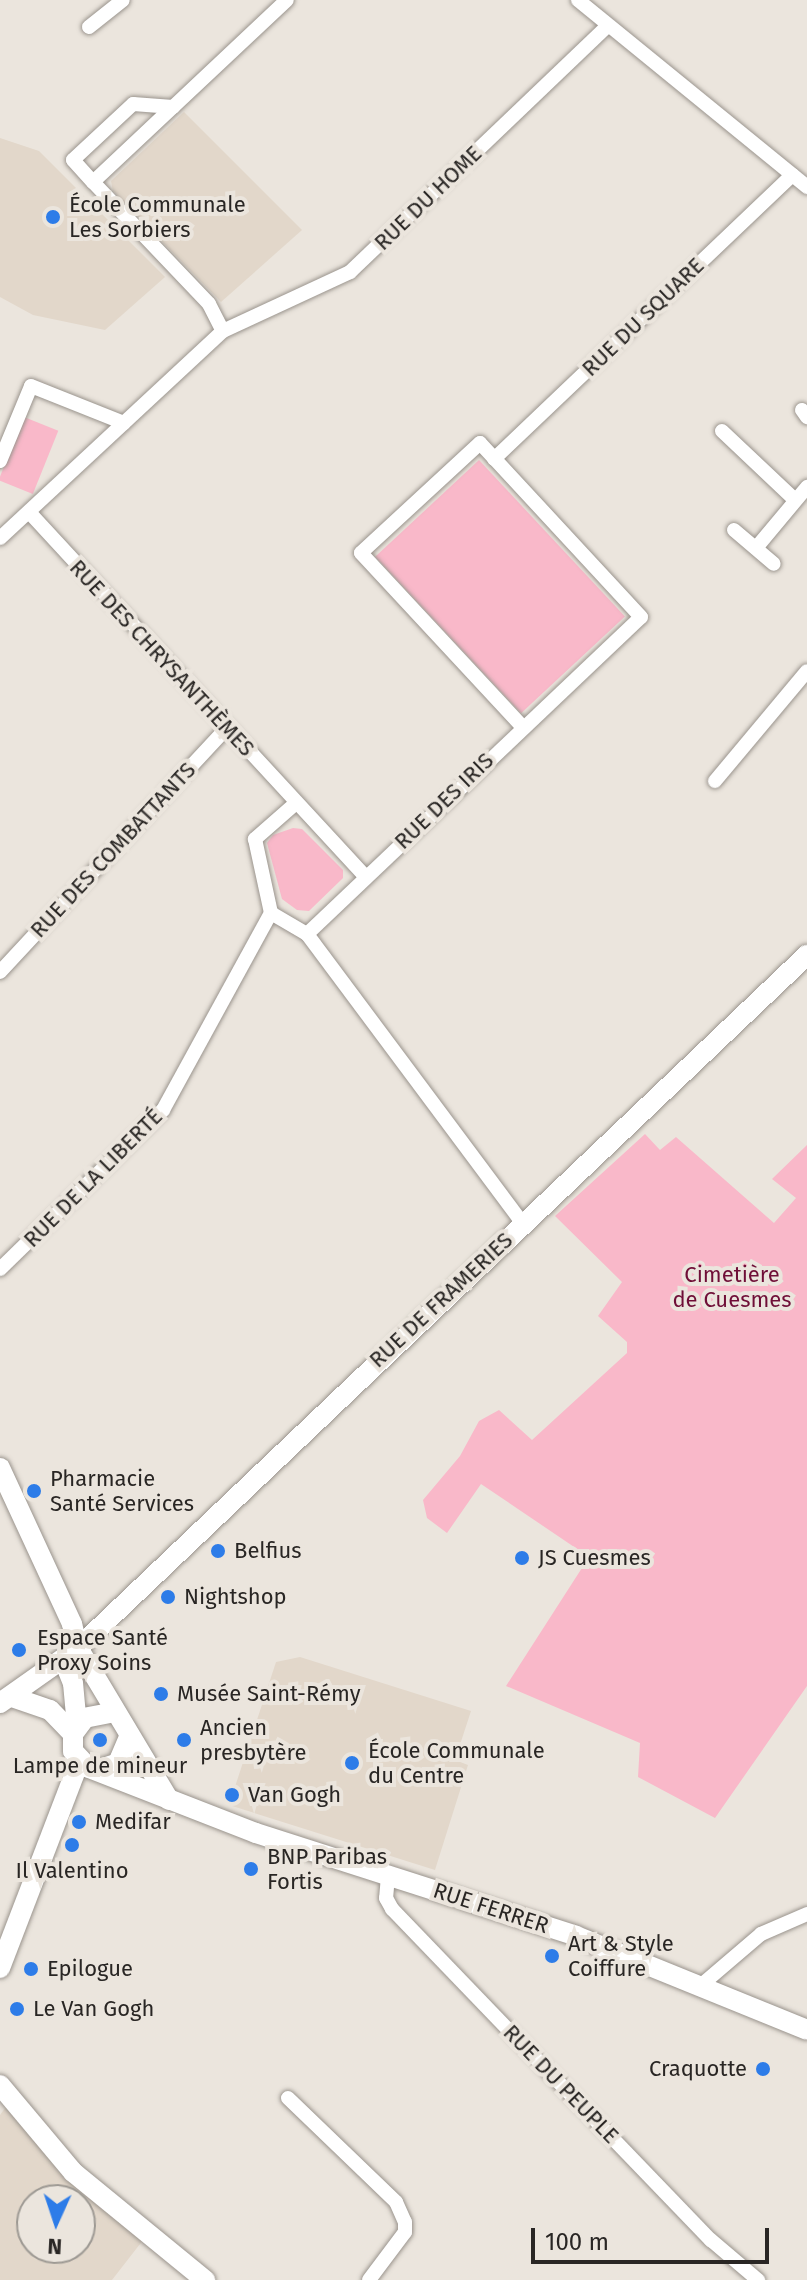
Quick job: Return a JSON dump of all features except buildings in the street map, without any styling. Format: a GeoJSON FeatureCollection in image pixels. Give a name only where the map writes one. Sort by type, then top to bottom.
{"type":"FeatureCollection","features":[{"type":"Feature","properties":{"kind":"street"},"geometry":{"type":"LineString","coordinates":[[89,27],[123,0]]}},
{"type":"Feature","properties":{"kind":"street"},"geometry":{"type":"LineString","coordinates":[[93,182],[287,0]]}},
{"type":"Feature","properties":{"kind":"street"},"geometry":{"type":"LineString","coordinates":[[578,0],[807,187]]}},
{"type":"Feature","properties":{"kind":"street","name":"RUE DU HOME"},"geometry":{"type":"LineString","coordinates":[[0,538],[223,331],[350,272],[607,26]]}},
{"type":"Feature","properties":{"kind":"street"},"geometry":{"type":"LineString","coordinates":[[173,107],[133,104],[73,160],[209,304],[223,331]]}},
{"type":"Feature","properties":{"kind":"street","name":"RUE DU SQUARE"},"geometry":{"type":"LineString","coordinates":[[494,459],[792,175]]}},
{"type":"Feature","properties":{"kind":"street"},"geometry":{"type":"LineString","coordinates":[[0,461],[31,386],[124,423]]}},
{"type":"Feature","properties":{"kind":"street"},"geometry":{"type":"LineString","coordinates":[[722,431],[795,500]]}},
{"type":"Feature","properties":{"kind":"street"},"geometry":{"type":"LineString","coordinates":[[494,459],[480,443],[361,553],[522,726]]}},
{"type":"Feature","properties":{"kind":"street","name":"RUE DES IRIS"},"geometry":{"type":"LineString","coordinates":[[366,877],[522,726],[641,617],[494,459]]}},
{"type":"Feature","properties":{"kind":"street"},"geometry":{"type":"LineString","coordinates":[[756,548],[807,487]]}},
{"type":"Feature","properties":{"kind":"street","name":"RUE DES CHRYSANTHÈMES"},"geometry":{"type":"LineString","coordinates":[[29,512],[366,877]]}},
{"type":"Feature","properties":{"kind":"street"},"geometry":{"type":"LineString","coordinates":[[734,530],[774,564]]}},
{"type":"Feature","properties":{"kind":"street"},"geometry":{"type":"LineString","coordinates":[[715,781],[807,671]]}},
{"type":"Feature","properties":{"kind":"street","name":"RUE DES COMBATTANTS"},"geometry":{"type":"LineString","coordinates":[[0,972],[227,728]]}},
{"type":"Feature","properties":{"kind":"street"},"geometry":{"type":"LineString","coordinates":[[296,803],[255,839],[271,913],[307,934],[523,1224]]}},
{"type":"Feature","properties":{"kind":"street"},"geometry":{"type":"LineString","coordinates":[[307,934],[366,877]]}},
{"type":"Feature","properties":{"kind":"street","name":"RUE DE LA LIBERTÉ"},"geometry":{"type":"LineString","coordinates":[[0,1269],[163,1110],[271,913]]}},
{"type":"Feature","properties":{"kind":"street","name":"RUE DE FRAMERIES"},"geometry":{"type":"LineString","coordinates":[[6,1700],[71,1654],[807,955]]}},
{"type":"Feature","properties":{"kind":"street"},"geometry":{"type":"LineString","coordinates":[[0,1468],[71,1654],[115,1712],[169,1800]]}},
{"type":"Feature","properties":{"kind":"street"},"geometry":{"type":"LineString","coordinates":[[0,1968],[88,1765],[75,1730],[71,1654]]}},
{"type":"Feature","properties":{"kind":"street"},"geometry":{"type":"LineString","coordinates":[[6,1700],[50,1710],[75,1730]]}},
{"type":"Feature","properties":{"kind":"street"},"geometry":{"type":"LineString","coordinates":[[75,1730],[94,1715],[115,1712]]}},
{"type":"Feature","properties":{"kind":"street"},"geometry":{"type":"LineString","coordinates":[[88,1765],[118,1763],[130,1735]]}},
{"type":"Feature","properties":{"kind":"street","name":"RUE FERRER"},"geometry":{"type":"LineString","coordinates":[[88,1765],[169,1800],[388,1876],[473,1899],[807,2030]]}},
{"type":"Feature","properties":{"kind":"street","name":"RUE DU PEUPLE"},"geometry":{"type":"LineString","coordinates":[[388,1876],[386,1898],[392,1909],[711,2240],[758,2280]]}},
{"type":"Feature","properties":{"kind":"street"},"geometry":{"type":"LineString","coordinates":[[699,1987],[761,1934],[807,1914]]}},
{"type":"Feature","properties":{"kind":"street"},"geometry":{"type":"LineString","coordinates":[[0,2085],[73,2172],[205,2280]]}},
{"type":"Feature","properties":{"kind":"street"},"geometry":{"type":"LineString","coordinates":[[288,2098],[396,2202],[405,2222],[405,2232],[369,2280]]}},
{"type":"Feature","properties":{"kind":"shaded area","name":"École Communale Les Sorbiers"},"geometry":{"type":"Polygon","coordinates":[[[184,112],[302,230],[221,302],[113,191],[111,181],[184,112]]]}},
{"type":"Feature","properties":{"kind":"shaded area","name":"École Communale Les Sorbiers"},"geometry":{"type":"Polygon","coordinates":[[[0,138],[39,151],[165,277],[105,330],[33,315],[0,297],[0,138]]]}},
{"type":"Feature","properties":{"kind":"shaded area","name":"École Communale du Centre"},"geometry":{"type":"Polygon","coordinates":[[[300,1657],[471,1711],[455,1760],[468,1765],[435,1870],[229,1805],[276,1662],[300,1657]]]}},
{"type":"Feature","properties":{"kind":"shaded area"},"geometry":{"type":"Polygon","coordinates":[[[11,2100],[96,2184],[16,2184],[16,2264],[96,2264],[96,2184],[147,2235],[112,2280],[0,2280],[0,2115],[11,2100]]]}},
{"type":"Feature","properties":{"kind":"green space"},"geometry":{"type":"Polygon","coordinates":[[[24,417],[58,431],[33,494],[0,481],[24,417]]]}},
{"type":"Feature","properties":{"kind":"green space"},"geometry":{"type":"Polygon","coordinates":[[[479,460],[625,617],[521,713],[375,557],[479,460]]]}},
{"type":"Feature","properties":{"kind":"green space"},"geometry":{"type":"Polygon","coordinates":[[[293,828],[302,829],[343,870],[343,878],[309,911],[297,910],[282,899],[267,843],[273,835],[293,828]]]}},
{"type":"Feature","properties":{"kind":"green space","name":"Cimetière de Cuesmes"},"geometry":{"type":"Polygon","coordinates":[[[645,1134],[660,1150],[676,1137],[774,1223],[796,1198],[772,1179],[807,1145],[807,1686],[715,1818],[638,1777],[640,1743],[506,1686],[589,1557],[481,1484],[447,1533],[427,1518],[423,1500],[460,1456],[479,1421],[499,1410],[532,1440],[627,1353],[627,1342],[598,1316],[622,1282],[555,1216],[645,1134]]]}},
{"type":"Feature","properties":{"kind":"place","name":"École Communale Les Sorbiers"},"geometry":{"type":"Point","coordinates":[53,217]}},
{"type":"Feature","properties":{"kind":"place","name":"Pharmacie Santé Services"},"geometry":{"type":"Point","coordinates":[34,1491]}},
{"type":"Feature","properties":{"kind":"place","name":"Belfius"},"geometry":{"type":"Point","coordinates":[218,1551]}},
{"type":"Feature","properties":{"kind":"place","name":"JS Cuesmes"},"geometry":{"type":"Point","coordinates":[522,1558]}},
{"type":"Feature","properties":{"kind":"place","name":"Nightshop"},"geometry":{"type":"Point","coordinates":[168,1597]}},
{"type":"Feature","properties":{"kind":"place","name":"Espace Santé Proxy Soins"},"geometry":{"type":"Point","coordinates":[19,1650]}},
{"type":"Feature","properties":{"kind":"place","name":"Musée Saint-Rémy"},"geometry":{"type":"Point","coordinates":[161,1694]}},
{"type":"Feature","properties":{"kind":"place","name":"Lampe de mineur"},"geometry":{"type":"Point","coordinates":[100,1740]}},
{"type":"Feature","properties":{"kind":"place","name":"Ancien presbytère"},"geometry":{"type":"Point","coordinates":[184,1740]}},
{"type":"Feature","properties":{"kind":"place","name":"École Communale du Centre"},"geometry":{"type":"Point","coordinates":[352,1763]}},
{"type":"Feature","properties":{"kind":"place","name":"Van Gogh"},"geometry":{"type":"Point","coordinates":[232,1795]}},
{"type":"Feature","properties":{"kind":"place","name":"Medifar"},"geometry":{"type":"Point","coordinates":[79,1822]}},
{"type":"Feature","properties":{"kind":"place","name":"Il Valentino"},"geometry":{"type":"Point","coordinates":[72,1845]}},
{"type":"Feature","properties":{"kind":"place","name":"BNP Paribas Fortis"},"geometry":{"type":"Point","coordinates":[251,1869]}},
{"type":"Feature","properties":{"kind":"place","name":"Art & Style Coiffure"},"geometry":{"type":"Point","coordinates":[552,1956]}},
{"type":"Feature","properties":{"kind":"place","name":"Epilogue"},"geometry":{"type":"Point","coordinates":[31,1969]}},
{"type":"Feature","properties":{"kind":"place","name":"Le Van Gogh"},"geometry":{"type":"Point","coordinates":[17,2009]}},
{"type":"Feature","properties":{"kind":"place","name":"Craquotte"},"geometry":{"type":"Point","coordinates":[763,2069]}}]}
